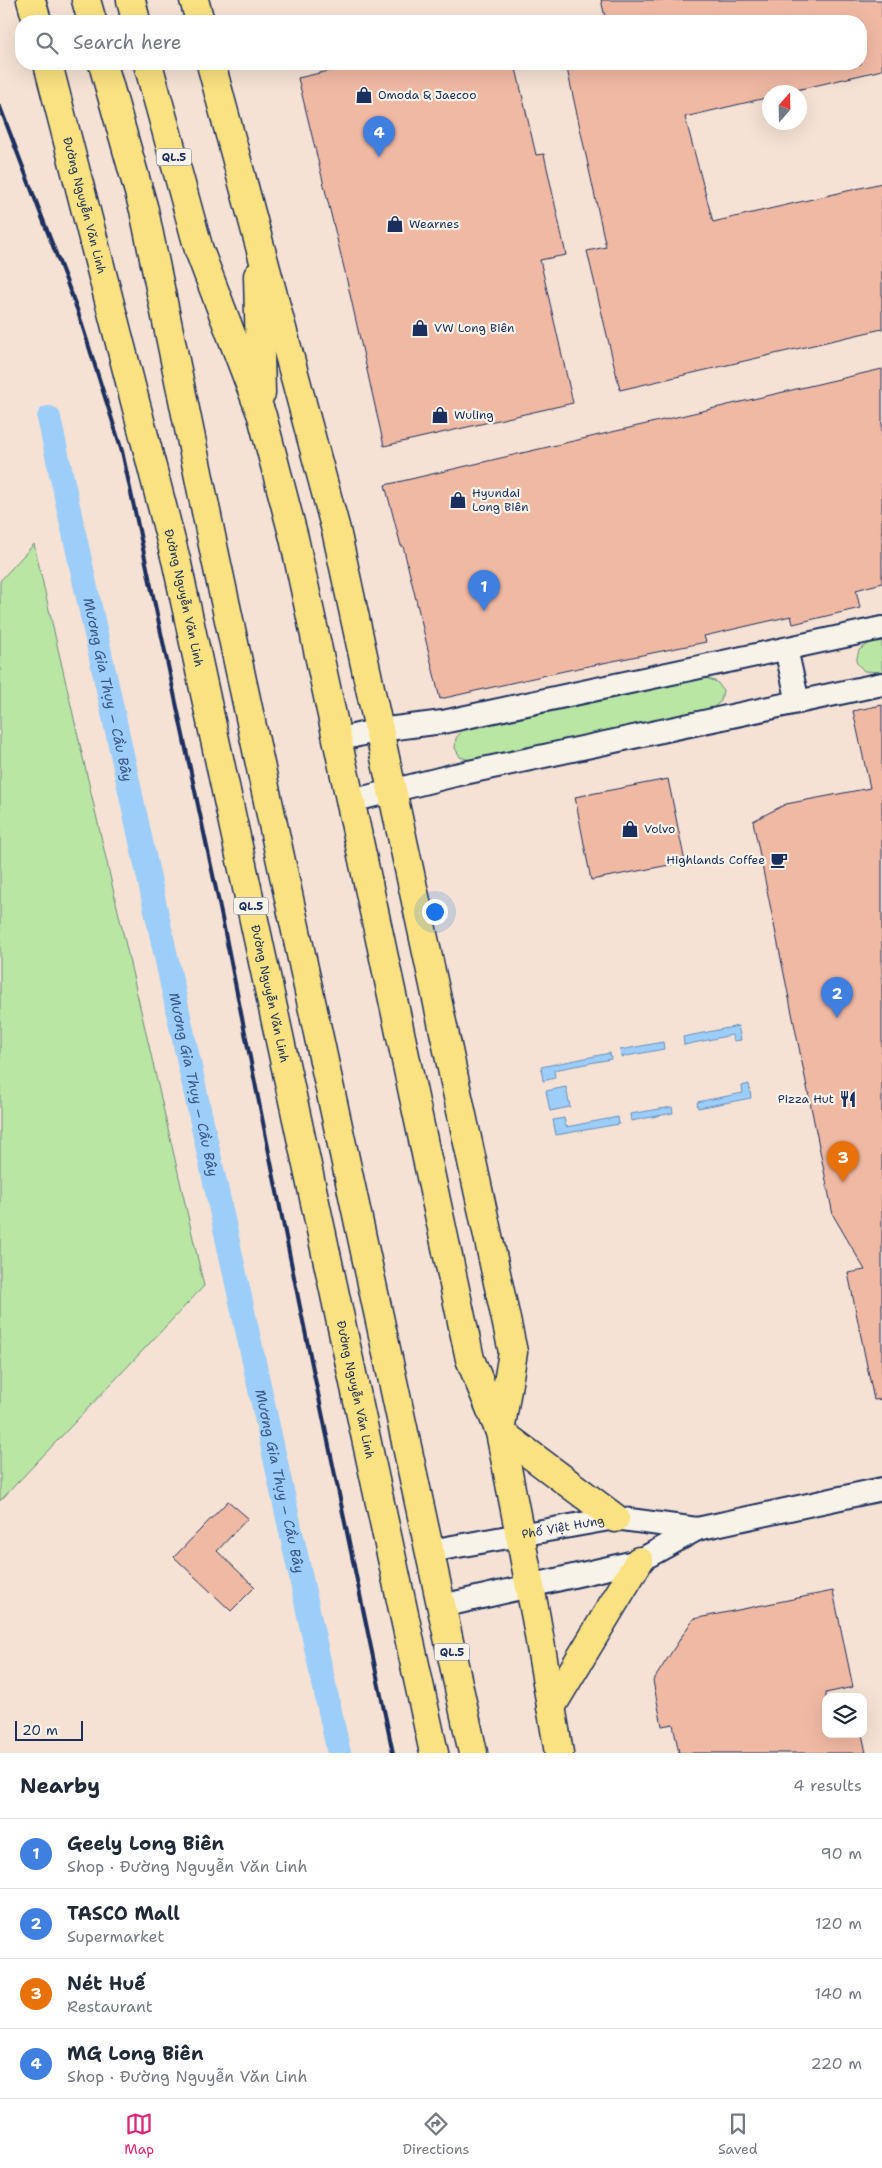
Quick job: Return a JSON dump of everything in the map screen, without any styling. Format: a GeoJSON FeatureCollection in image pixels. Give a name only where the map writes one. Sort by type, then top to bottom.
{"type":"FeatureCollection","features":[{"type":"Feature","properties":{"kind":"highway"},"geometry":{"type":"LineString","coordinates":[[31,0],[35,15]]}},
{"type":"Feature","properties":{"kind":"highway"},"geometry":{"type":"LineString","coordinates":[[86,0],[90,15]]}},
{"type":"Feature","properties":{"kind":"highway"},"geometry":{"type":"LineString","coordinates":[[131,0],[135,15]]}},
{"type":"Feature","properties":{"kind":"highway"},"geometry":{"type":"LineString","coordinates":[[194,0],[198,15]]}},
{"type":"Feature","properties":{"kind":"highway","name":"Đường Nguyễn Văn Linh"},"geometry":{"type":"LineString","coordinates":[[50,70],[178,564],[434,1753]]}},
{"type":"Feature","properties":{"kind":"highway","name":"QL.5"},"geometry":{"type":"LineString","coordinates":[[105,70],[144,210],[215,555],[473,1753]]}},
{"type":"Feature","properties":{"kind":"highway","name":"QL.5"},"geometry":{"type":"LineString","coordinates":[[150,70],[199,250],[262,416],[294,538],[470,1359],[500,1432],[530,1586],[559,1753]]}},
{"type":"Feature","properties":{"kind":"highway","name":"QL.5"},"geometry":{"type":"LineString","coordinates":[[213,70],[336,530],[513,1352],[500,1432]]}},
{"type":"Feature","properties":{"kind":"highway"},"geometry":{"type":"LineString","coordinates":[[256,227],[262,416]]}},
{"type":"Feature","properties":{"kind":"highway"},"geometry":{"type":"LineString","coordinates":[[301,1134],[339,1129]]}},
{"type":"Feature","properties":{"kind":"highway"},"geometry":{"type":"LineString","coordinates":[[500,1432],[615,1518]]}},
{"type":"Feature","properties":{"kind":"highway"},"geometry":{"type":"LineString","coordinates":[[551,1707],[639,1561]]}},
{"type":"Feature","properties":{"kind":"street"},"geometry":{"type":"LineString","coordinates":[[337,740],[379,730],[443,722],[882,628]]}},
{"type":"Feature","properties":{"kind":"street"},"geometry":{"type":"LineString","coordinates":[[786,649],[798,702]]}},
{"type":"Feature","properties":{"kind":"street"},"geometry":{"type":"LineString","coordinates":[[351,801],[464,774],[882,684]]}},
{"type":"Feature","properties":{"kind":"street","name":"Phố Việt Hưng"},"geometry":{"type":"LineString","coordinates":[[442,1606],[639,1561],[697,1529],[882,1489]]}},
{"type":"Feature","properties":{"kind":"street","name":"Phố Việt Hưng"},"geometry":{"type":"LineString","coordinates":[[430,1551],[615,1518],[697,1529]]}},
{"type":"Feature","properties":{"kind":"green space"},"geometry":{"type":"Polygon","coordinates":[[[34,544],[204,1286],[0,1501],[0,581],[34,544]]]}},
{"type":"Feature","properties":{"kind":"green space"},"geometry":{"type":"Polygon","coordinates":[[[882,641],[882,672],[864,671],[856,662],[859,650],[870,643],[882,641]]]}},
{"type":"Feature","properties":{"kind":"green space"},"geometry":{"type":"Polygon","coordinates":[[[706,678],[717,682],[723,690],[721,701],[713,708],[470,760],[460,757],[455,748],[456,738],[463,730],[706,678]]]}},
{"type":"Feature","properties":{"kind":"water"},"geometry":{"type":"Polygon","coordinates":[[[738,1026],[741,1040],[734,1041],[732,1035],[684,1045],[683,1037],[738,1026]]]}},
{"type":"Feature","properties":{"kind":"water"},"geometry":{"type":"Polygon","coordinates":[[[663,1042],[664,1049],[621,1057],[620,1050],[663,1042]]]}},
{"type":"Feature","properties":{"kind":"water"},"geometry":{"type":"Polygon","coordinates":[[[610,1053],[611,1059],[554,1070],[555,1078],[543,1081],[541,1067],[610,1053]]]}},
{"type":"Feature","properties":{"kind":"water"},"geometry":{"type":"Polygon","coordinates":[[[749,1084],[751,1098],[698,1108],[697,1102],[743,1093],[742,1086],[749,1084]]]}},
{"type":"Feature","properties":{"kind":"water"},"geometry":{"type":"Polygon","coordinates":[[[566,1087],[570,1107],[550,1111],[546,1091],[566,1087]]]}},
{"type":"Feature","properties":{"kind":"water"},"geometry":{"type":"Polygon","coordinates":[[[672,1107],[673,1113],[631,1121],[630,1114],[672,1107]]]}},
{"type":"Feature","properties":{"kind":"water"},"geometry":{"type":"Polygon","coordinates":[[[618,1117],[619,1124],[556,1135],[553,1120],[564,1118],[566,1127],[618,1117]]]}},
{"type":"Feature","properties":{"kind":"building"},"geometry":{"type":"Polygon","coordinates":[[[601,0],[882,0],[882,70],[807,88],[807,85],[762,85],[762,99],[685,117],[713,222],[882,183],[882,329],[620,390],[587,251],[606,247],[567,70],[867,70],[867,15],[605,15],[601,0]]]}},
{"type":"Feature","properties":{"kind":"building"},"geometry":{"type":"Polygon","coordinates":[[[333,70],[516,70],[536,155],[544,154],[566,255],[540,260],[573,403],[384,446],[345,272],[298,78],[333,70]]]}},
{"type":"Feature","properties":{"kind":"building"},"geometry":{"type":"Polygon","coordinates":[[[882,369],[882,583],[856,590],[860,608],[793,624],[791,616],[704,636],[706,642],[440,699],[403,546],[401,546],[385,485],[882,369]]]}},
{"type":"Feature","properties":{"kind":"building"},"geometry":{"type":"Polygon","coordinates":[[[882,705],[882,1399],[874,1400],[848,1273],[865,1270],[833,1215],[753,821],[786,804],[870,788],[853,711],[882,705]]]}},
{"type":"Feature","properties":{"kind":"building","name":"Volvo"},"geometry":{"type":"Polygon","coordinates":[[[668,779],[685,862],[591,880],[575,797],[668,779]]]}},
{"type":"Feature","properties":{"kind":"building"},"geometry":{"type":"Polygon","coordinates":[[[228,1501],[248,1518],[217,1551],[255,1587],[231,1611],[174,1557],[228,1501]]]}},
{"type":"Feature","properties":{"kind":"building"},"geometry":{"type":"Polygon","coordinates":[[[833,1591],[853,1687],[822,1693],[822,1738],[863,1738],[866,1753],[679,1753],[673,1724],[662,1726],[653,1681],[693,1619],[833,1591]]]}},
{"type":"Feature","properties":{"kind":"waterway","name":"Mương Gia Thụy – Cầu Bây"},"geometry":{"type":"LineString","coordinates":[[49,418],[339,1753]]}},
{"type":"Feature","properties":{"kind":"railway"},"geometry":{"type":"LineString","coordinates":[[0,107],[77,309],[122,451],[219,903],[300,1307],[393,1753]]}},
{"type":"Feature","properties":{"kind":"place","name":"Omoda & Jaecoo"},"geometry":{"type":"Point","coordinates":[364,95]}},
{"type":"Feature","properties":{"kind":"place","name":"MG Long Biên"},"geometry":{"type":"Point","coordinates":[379,157]}},
{"type":"Feature","properties":{"kind":"place","name":"Wearnes"},"geometry":{"type":"Point","coordinates":[395,224]}},
{"type":"Feature","properties":{"kind":"place","name":"VW Long Biên"},"geometry":{"type":"Point","coordinates":[420,328]}},
{"type":"Feature","properties":{"kind":"place","name":"Wuling"},"geometry":{"type":"Point","coordinates":[440,415]}},
{"type":"Feature","properties":{"kind":"place","name":"Hyundai Long Biên"},"geometry":{"type":"Point","coordinates":[458,500]}},
{"type":"Feature","properties":{"kind":"place","name":"Geely Long Biên"},"geometry":{"type":"Point","coordinates":[484,611]}},
{"type":"Feature","properties":{"kind":"place","name":"Volvo"},"geometry":{"type":"Point","coordinates":[630,829]}},
{"type":"Feature","properties":{"kind":"place","name":"Highlands Coffee"},"geometry":{"type":"Point","coordinates":[779,860]}},
{"type":"Feature","properties":{"kind":"place","name":"TASCO Mall"},"geometry":{"type":"Point","coordinates":[837,1018]}},
{"type":"Feature","properties":{"kind":"place","name":"Pizza Hut"},"geometry":{"type":"Point","coordinates":[848,1099]}},
{"type":"Feature","properties":{"kind":"place","name":"Nét Huế"},"geometry":{"type":"Point","coordinates":[843,1182]}}]}
